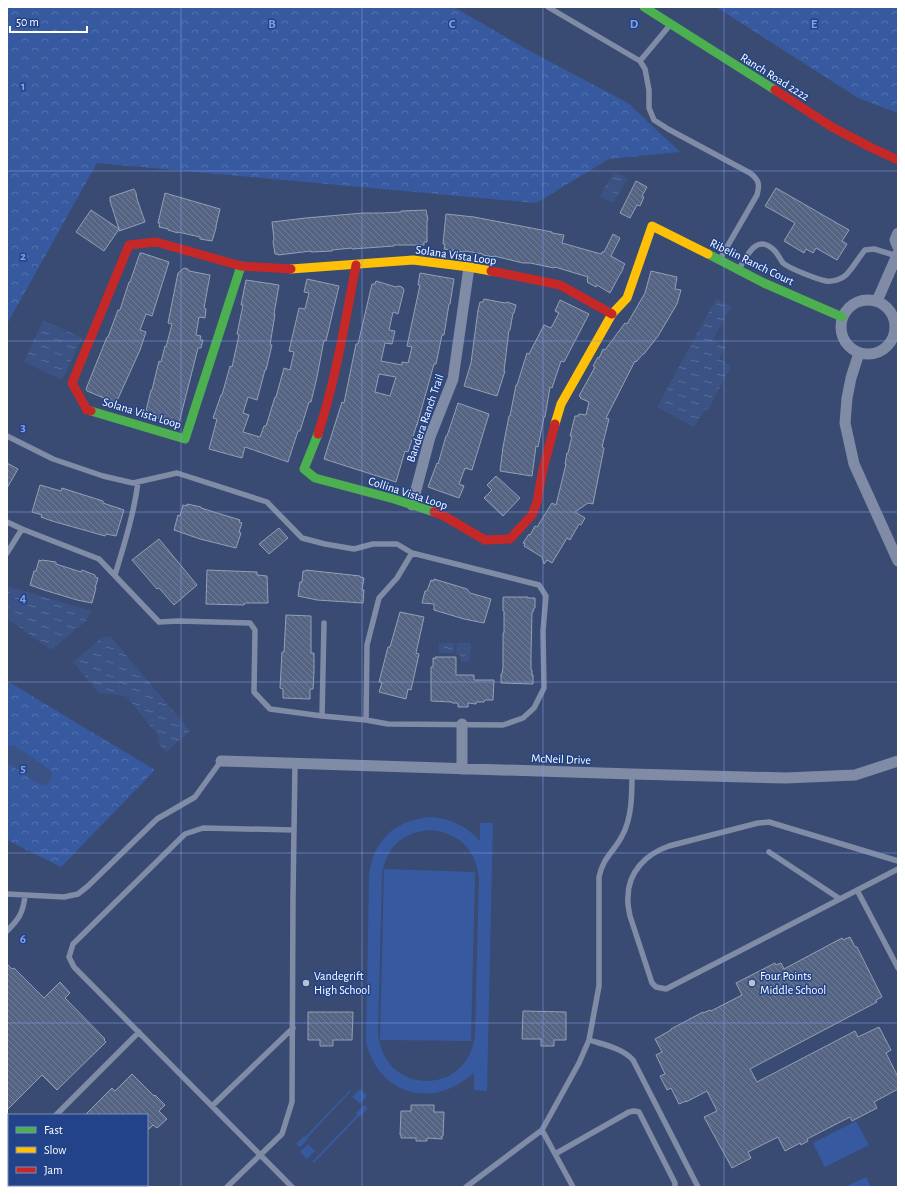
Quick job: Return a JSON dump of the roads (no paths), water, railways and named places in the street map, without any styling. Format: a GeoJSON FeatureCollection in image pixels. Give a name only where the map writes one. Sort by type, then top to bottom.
{"type":"FeatureCollection","features":[{"type":"Feature","properties":{"kind":"street","name":"Ranch Road 2222"},"geometry":{"type":"LineString","coordinates":[[644,7],[832,127],[898,160]]}},
{"type":"Feature","properties":{"kind":"street","name":"Ribelin Ranch Court"},"geometry":{"type":"LineString","coordinates":[[652,226],[764,283],[842,317]]}},
{"type":"Feature","properties":{"kind":"street","name":"Collina Vista Loop"},"geometry":{"type":"LineString","coordinates":[[356,265],[331,390],[313,448],[304,469],[315,478],[394,499],[444,516],[485,540],[510,539],[532,515],[537,502],[561,404],[612,314],[627,298],[652,226]]}},
{"type":"Feature","properties":{"kind":"street"},"geometry":{"type":"LineString","coordinates":[[877,301],[898,252],[895,240],[898,233]]}},
{"type":"Feature","properties":{"kind":"street","name":"Solana Vista Loop"},"geometry":{"type":"LineString","coordinates":[[241,266],[185,439],[87,410],[72,383],[129,245],[156,242],[241,266],[297,269],[413,260],[469,267],[560,285],[612,314]]}},
{"type":"Feature","properties":{"kind":"street","name":"Bandera Ranch Trail"},"geometry":{"type":"LineString","coordinates":[[412,505],[430,437],[453,379],[469,267]]}},
{"type":"Feature","properties":{"kind":"street"},"geometry":{"type":"LineString","coordinates":[[867,299],[877,301],[886,306],[893,315],[896,325],[896,332],[889,345],[880,352],[870,355],[859,353],[851,349],[841,334],[840,325],[842,317],[848,308],[856,302],[867,299]]}},
{"type":"Feature","properties":{"kind":"street"},"geometry":{"type":"LineString","coordinates":[[859,353],[851,378],[847,398],[845,424],[854,464],[897,556]]}},
{"type":"Feature","properties":{"kind":"street"},"geometry":{"type":"LineString","coordinates":[[462,724],[462,769]]}},
{"type":"Feature","properties":{"kind":"street","name":"McNeil Drive"},"geometry":{"type":"LineString","coordinates":[[221,761],[786,778],[855,775],[898,761]]}},
{"type":"Feature","properties":{"kind":"lane"},"geometry":{"type":"LineString","coordinates":[[548,7],[640,61],[645,69],[650,90],[649,108],[654,120],[756,177],[759,182],[757,195],[720,260]]}},
{"type":"Feature","properties":{"kind":"lane"},"geometry":{"type":"LineString","coordinates":[[640,61],[670,24]]}},
{"type":"Feature","properties":{"kind":"lane"},"geometry":{"type":"LineString","coordinates":[[739,270],[750,250],[758,245],[768,245],[776,251],[783,262],[799,271],[826,281],[834,281],[846,275],[865,250],[874,249],[898,252]]}},
{"type":"Feature","properties":{"kind":"lane"},"geometry":{"type":"LineString","coordinates":[[7,436],[53,459],[103,476],[133,483],[177,473],[267,502],[302,538],[354,549],[374,544],[397,544],[412,553],[540,584],[546,596],[544,631],[544,688],[534,708],[523,718],[503,725],[388,724],[270,709],[254,692],[255,630],[250,624],[178,621],[159,622],[99,559],[7,522]]}},
{"type":"Feature","properties":{"kind":"lane"},"geometry":{"type":"LineString","coordinates":[[115,575],[135,503],[138,482]]}},
{"type":"Feature","properties":{"kind":"lane"},"geometry":{"type":"LineString","coordinates":[[7,553],[22,529]]}},
{"type":"Feature","properties":{"kind":"lane"},"geometry":{"type":"LineString","coordinates":[[366,720],[367,645],[379,598],[397,578],[412,553]]}},
{"type":"Feature","properties":{"kind":"lane"},"geometry":{"type":"LineString","coordinates":[[322,716],[324,623]]}},
{"type":"Feature","properties":{"kind":"lane"},"geometry":{"type":"LineString","coordinates":[[7,894],[64,897],[78,894],[157,819],[195,797],[221,761]]}},
{"type":"Feature","properties":{"kind":"lane"},"geometry":{"type":"LineString","coordinates":[[227,1187],[282,1134],[292,1102],[295,764]]}},
{"type":"Feature","properties":{"kind":"lane"},"geometry":{"type":"LineString","coordinates":[[466,1187],[542,1130],[579,1063],[589,1040],[599,986],[599,877],[601,868],[622,836],[628,820],[632,790],[632,774]]}},
{"type":"Feature","properties":{"kind":"lane"},"geometry":{"type":"LineString","coordinates":[[898,860],[769,822],[758,824],[669,846],[658,850],[646,858],[633,876],[628,897],[630,916],[652,983],[656,987],[666,989],[898,870]]}},
{"type":"Feature","properties":{"kind":"lane"},"geometry":{"type":"LineString","coordinates":[[292,1187],[74,967],[69,957],[73,944],[185,834],[203,828],[294,830]]}},
{"type":"Feature","properties":{"kind":"lane"},"geometry":{"type":"LineString","coordinates":[[769,852],[840,900]]}},
{"type":"Feature","properties":{"kind":"lane"},"geometry":{"type":"LineString","coordinates":[[857,890],[898,968]]}},
{"type":"Feature","properties":{"kind":"lane"},"geometry":{"type":"LineString","coordinates":[[7,932],[22,914],[25,896]]}},
{"type":"Feature","properties":{"kind":"lane"},"geometry":{"type":"LineString","coordinates":[[212,1106],[293,1028]]}},
{"type":"Feature","properties":{"kind":"lane"},"geometry":{"type":"LineString","coordinates":[[57,1114],[139,1032]]}},
{"type":"Feature","properties":{"kind":"lane"},"geometry":{"type":"LineString","coordinates":[[589,1040],[621,1050],[633,1060],[698,1187]]}},
{"type":"Feature","properties":{"kind":"lane"},"geometry":{"type":"LineString","coordinates":[[555,1154],[629,1112],[638,1112],[675,1182],[676,1187]]}},
{"type":"Feature","properties":{"kind":"lane"},"geometry":{"type":"LineString","coordinates":[[542,1130],[573,1187]]}},
{"type":"Feature","properties":{"kind":"water"},"geometry":{"type":"Polygon","coordinates":[[[614,172],[627,178],[614,203],[600,196],[614,172]]]}},
{"type":"Feature","properties":{"kind":"water"},"geometry":{"type":"Polygon","coordinates":[[[716,299],[731,306],[713,340],[726,347],[719,359],[731,366],[708,410],[705,409],[694,427],[657,407],[716,299]]]}},
{"type":"Feature","properties":{"kind":"water"},"geometry":{"type":"Polygon","coordinates":[[[43,320],[82,338],[62,380],[24,362],[43,320]]]}},
{"type":"Feature","properties":{"kind":"water"},"geometry":{"type":"Polygon","coordinates":[[[7,586],[91,611],[86,621],[51,650],[7,618],[7,586]]]}},
{"type":"Feature","properties":{"kind":"water"},"geometry":{"type":"Polygon","coordinates":[[[104,636],[111,637],[190,731],[166,752],[157,741],[160,738],[126,696],[99,693],[73,662],[104,636]]]}},
{"type":"Feature","properties":{"kind":"water"},"geometry":{"type":"Polygon","coordinates":[[[439,643],[454,643],[454,653],[439,653],[439,643]]]}},
{"type":"Feature","properties":{"kind":"water"},"geometry":{"type":"Polygon","coordinates":[[[457,643],[471,643],[469,662],[461,662],[460,654],[456,654],[457,643]]]}},
{"type":"Feature","properties":{"kind":"waterway"},"geometry":{"type":"LineString","coordinates":[[7,754],[12,755],[43,776]]}},
{"type":"Feature","properties":{"kind":"place","name":"Vandegrift High School"},"geometry":{"type":"Point","coordinates":[306,983]}},
{"type":"Feature","properties":{"kind":"place","name":"Four Points Middle School"},"geometry":{"type":"Point","coordinates":[752,983]}}]}
